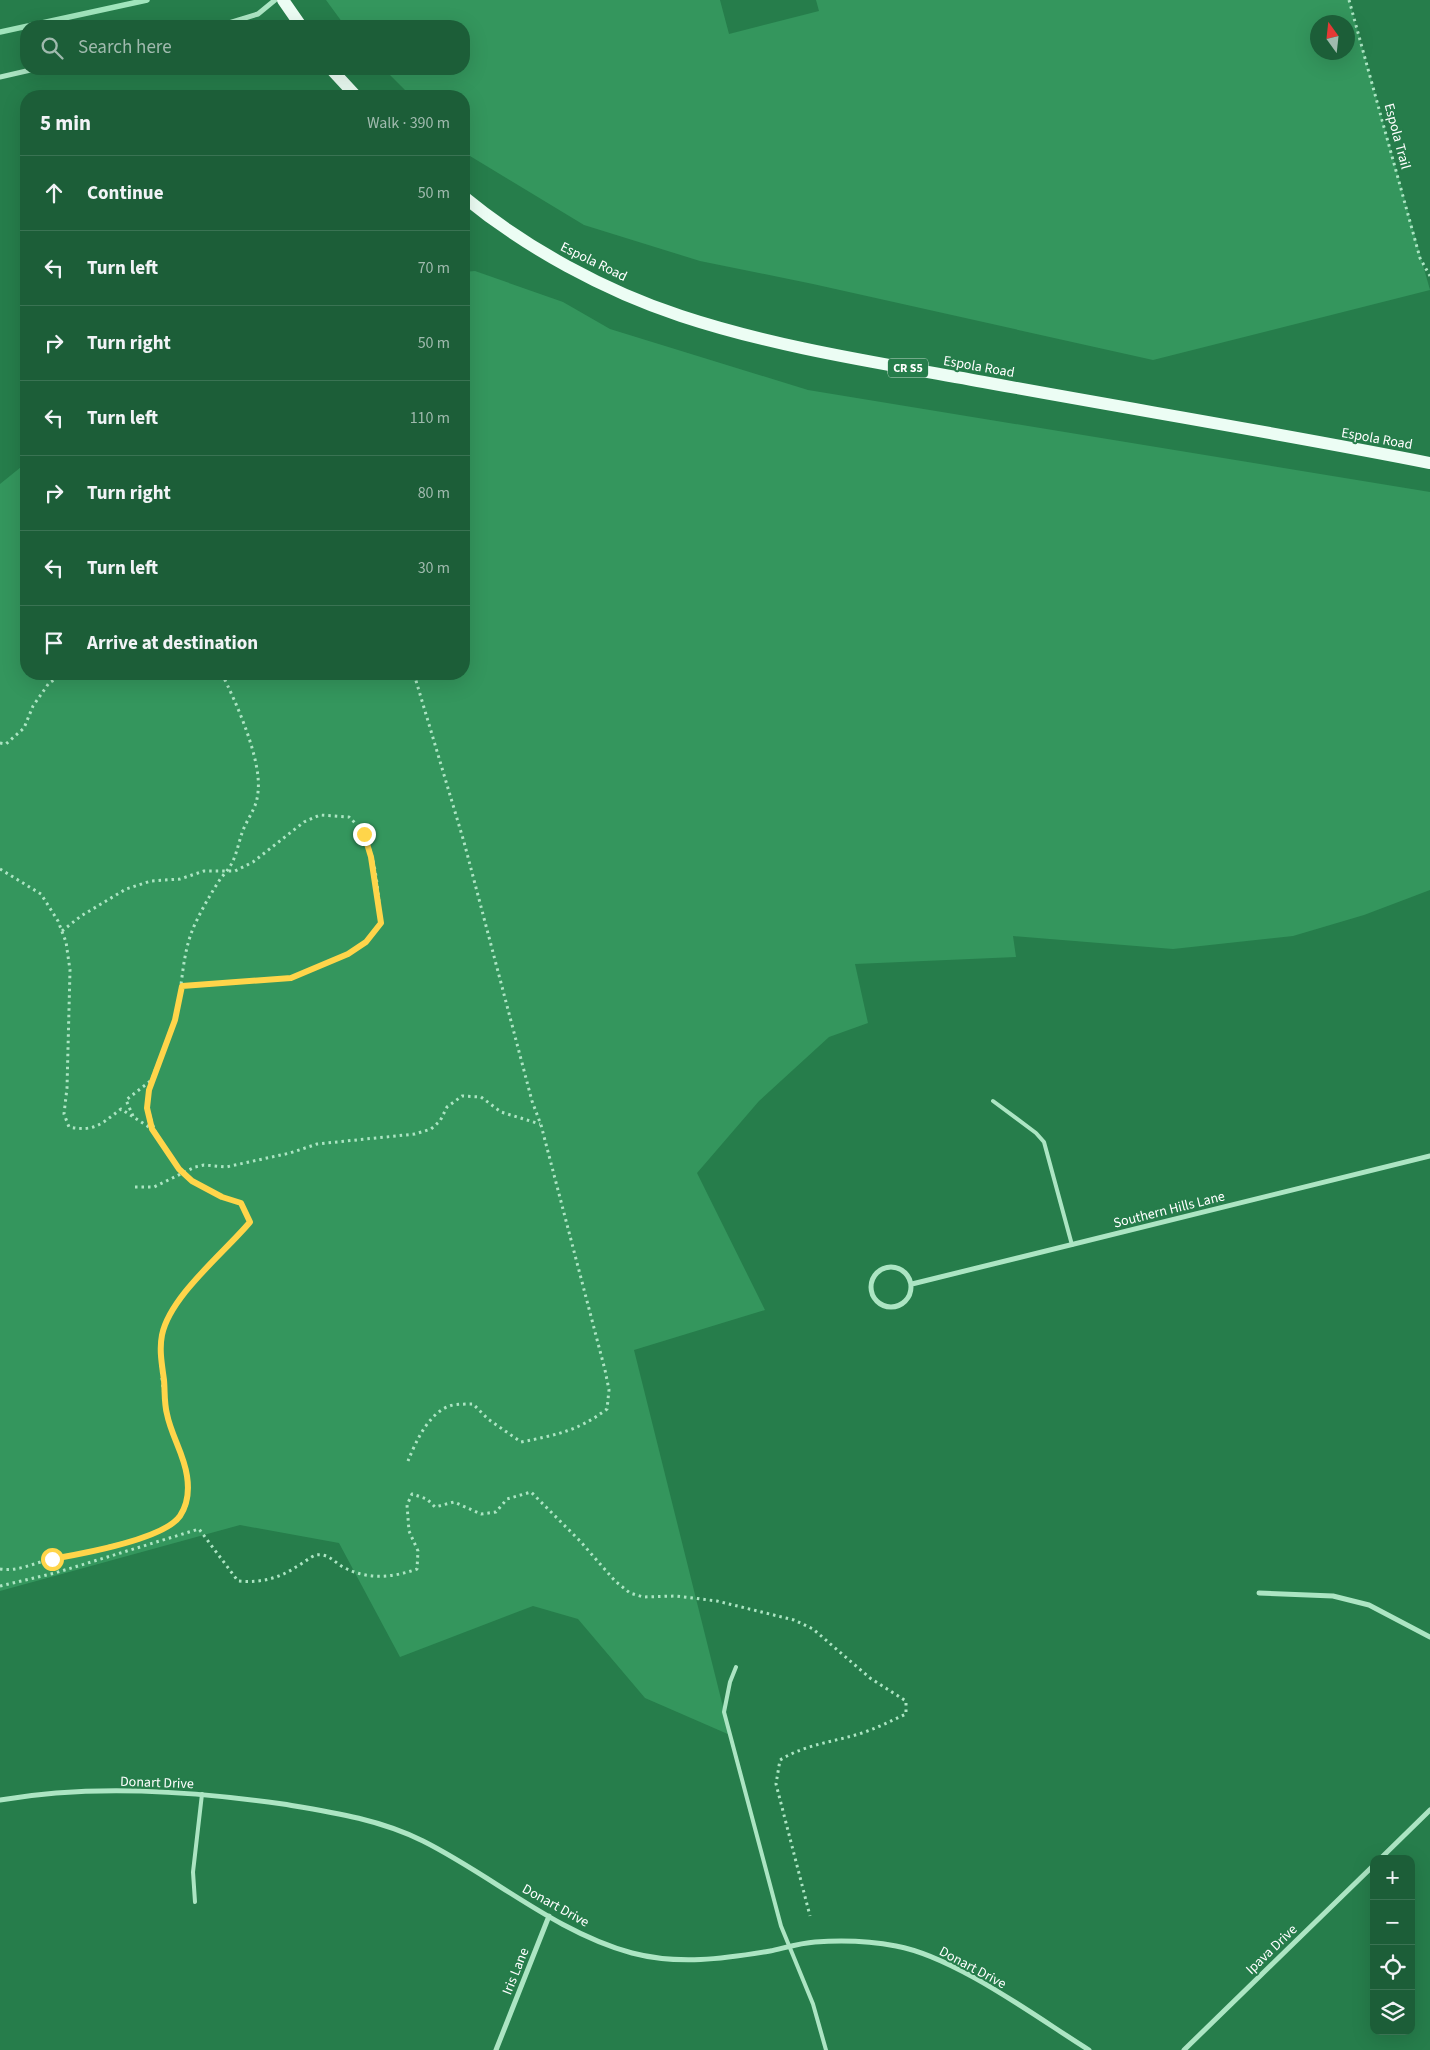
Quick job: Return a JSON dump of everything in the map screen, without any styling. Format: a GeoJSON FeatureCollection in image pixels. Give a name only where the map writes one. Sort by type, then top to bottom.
{"type":"FeatureCollection","features":[{"type":"Feature","properties":{"kind":"main road"},"geometry":{"type":"LineString","coordinates":[[283,0],[296,20]]}},
{"type":"Feature","properties":{"kind":"main road"},"geometry":{"type":"LineString","coordinates":[[337,75],[350,90]]}},
{"type":"Feature","properties":{"kind":"main road","name":"Espola Road"},"geometry":{"type":"LineString","coordinates":[[470,202],[508,231],[564,263],[649,304],[708,325],[794,346],[935,373],[1430,463]]}},
{"type":"Feature","properties":{"kind":"street"},"geometry":{"type":"LineString","coordinates":[[238,20],[258,14],[275,0]]}},
{"type":"Feature","properties":{"kind":"street"},"geometry":{"type":"LineString","coordinates":[[0,77],[20,72]]}},
{"type":"Feature","properties":{"kind":"street","name":"Southern Hills Lane"},"geometry":{"type":"LineString","coordinates":[[912,1284],[1430,1156]]}},
{"type":"Feature","properties":{"kind":"street"},"geometry":{"type":"LineString","coordinates":[[884,1267],[903,1270],[912,1284],[908,1302],[888,1309],[872,1299],[871,1279],[884,1267]]}},
{"type":"Feature","properties":{"kind":"street"},"geometry":{"type":"LineString","coordinates":[[1259,1593],[1333,1596],[1369,1605],[1430,1637]]}},
{"type":"Feature","properties":{"kind":"street","name":"Donart Drive"},"geometry":{"type":"LineString","coordinates":[[0,1800],[86,1792],[202,1794],[323,1810],[393,1828],[453,1857],[549,1916],[606,1944],[656,1958],[684,1961],[715,1959],[812,1942],[852,1941],[898,1946],[940,1960],[978,1980],[1089,2050]]}},
{"type":"Feature","properties":{"kind":"street"},"geometry":{"type":"LineString","coordinates":[[1384,1855],[1430,1810]]}},
{"type":"Feature","properties":{"kind":"street","name":"Ipava Drive"},"geometry":{"type":"LineString","coordinates":[[1184,2050],[1370,1869]]}},
{"type":"Feature","properties":{"kind":"street","name":"Iris Lane"},"geometry":{"type":"LineString","coordinates":[[496,2050],[549,1916]]}},
{"type":"Feature","properties":{"kind":"lane"},"geometry":{"type":"LineString","coordinates":[[993,1101],[1036,1133],[1044,1142],[1072,1245]]}},
{"type":"Feature","properties":{"kind":"lane"},"geometry":{"type":"LineString","coordinates":[[736,1667],[730,1682],[724,1712],[781,1926],[813,2004],[826,2050]]}},
{"type":"Feature","properties":{"kind":"lane"},"geometry":{"type":"LineString","coordinates":[[195,1902],[193,1872],[202,1794]]}},
{"type":"Feature","properties":{"kind":"path","name":"Espola Trail"},"geometry":{"type":"LineString","coordinates":[[1349,0],[1420,258],[1430,276]]}},
{"type":"Feature","properties":{"kind":"path"},"geometry":{"type":"LineString","coordinates":[[0,743],[6,744],[24,728],[33,706],[49,683],[54,680]]}},
{"type":"Feature","properties":{"kind":"path"},"geometry":{"type":"LineString","coordinates":[[0,1569],[10,1570],[52,1559],[87,1553],[160,1532],[180,1516],[188,1495],[187,1474],[167,1414],[161,1356],[162,1334],[179,1303],[206,1268],[235,1240],[250,1222],[241,1203],[222,1197],[192,1181],[179,1169],[152,1129],[147,1108],[153,1079],[175,1020],[182,986],[184,958],[194,926],[219,881],[232,863],[244,829],[256,808],[259,790],[256,766],[246,730],[225,680]]}},
{"type":"Feature","properties":{"kind":"path"},"geometry":{"type":"LineString","coordinates":[[408,1461],[415,1445],[432,1418],[452,1405],[473,1404],[488,1419],[521,1442],[563,1433],[588,1424],[607,1409],[609,1390],[541,1125],[530,1091],[464,842],[416,680]]}},
{"type":"Feature","properties":{"kind":"path"},"geometry":{"type":"LineString","coordinates":[[62,931],[81,916],[126,889],[151,881],[180,879],[204,871],[235,871],[254,862],[304,822],[320,816],[350,817],[364,834],[371,857],[378,895],[381,923],[366,942],[348,954],[291,978],[182,986]]}},
{"type":"Feature","properties":{"kind":"path"},"geometry":{"type":"LineString","coordinates":[[0,869],[41,894],[62,931],[66,942],[70,970],[67,1088],[64,1114],[69,1127],[86,1130],[105,1121],[121,1109],[152,1129]]}},
{"type":"Feature","properties":{"kind":"path"},"geometry":{"type":"LineString","coordinates":[[133,1116],[126,1100],[153,1079]]}},
{"type":"Feature","properties":{"kind":"path"},"geometry":{"type":"LineString","coordinates":[[135,1187],[154,1187],[204,1165],[226,1168],[290,1153],[317,1144],[415,1134],[436,1125],[447,1107],[462,1096],[481,1097],[501,1112],[541,1125]]}},
{"type":"Feature","properties":{"kind":"path"},"geometry":{"type":"LineString","coordinates":[[0,1586],[55,1573],[198,1529],[238,1582],[255,1583],[271,1579],[315,1555],[330,1556],[342,1566],[361,1575],[400,1575],[417,1569],[418,1551],[410,1531],[407,1505],[412,1494],[427,1499],[435,1507],[454,1502],[481,1514],[496,1512],[507,1500],[531,1492],[580,1541],[614,1582],[630,1593],[643,1597],[676,1596],[717,1601],[794,1620],[813,1629],[870,1678],[906,1701],[906,1714],[886,1724],[862,1733],[808,1746],[780,1760],[776,1784],[810,1916]]}},
{"type":"Feature","properties":{"kind":"green space"},"geometry":{"type":"Polygon","coordinates":[[[326,0],[720,0],[729,34],[819,11],[816,0],[1349,0],[1353,15],[1310,15],[1310,60],[1355,60],[1355,21],[1430,290],[1153,360],[813,284],[700,261],[584,225],[470,156],[470,90],[405,90],[390,75],[470,75],[470,20],[341,20],[326,0]]]}},
{"type":"Feature","properties":{"kind":"green space"},"geometry":{"type":"Polygon","coordinates":[[[470,271],[475,271],[563,302],[610,329],[808,390],[1430,492],[1430,890],[1364,915],[1293,936],[1173,949],[1013,936],[1016,957],[855,964],[868,1023],[829,1037],[759,1101],[697,1173],[765,1310],[634,1350],[730,1735],[645,1698],[578,1619],[533,1606],[400,1657],[339,1543],[240,1525],[0,1591],[0,484],[20,468],[20,680],[470,680],[470,271]]]}},
{"type":"Feature","properties":{"kind":"waterway"},"geometry":{"type":"LineString","coordinates":[[55,20],[147,0]]}},
{"type":"Feature","properties":{"kind":"waterway"},"geometry":{"type":"LineString","coordinates":[[0,32],[20,28]]}},
{"type":"Feature","properties":{"kind":"route"},"geometry":{"type":"LineString","coordinates":[[52,1559],[87,1553],[160,1532],[180,1516],[188,1495],[187,1474],[167,1414],[161,1356],[162,1334],[179,1303],[206,1268],[235,1240],[250,1222],[241,1203],[222,1197],[192,1181],[179,1169],[152,1129],[147,1108],[149,1090],[175,1020],[182,986],[221,981],[291,978],[328,964],[366,942],[381,923],[371,857],[364,834]]}}]}
